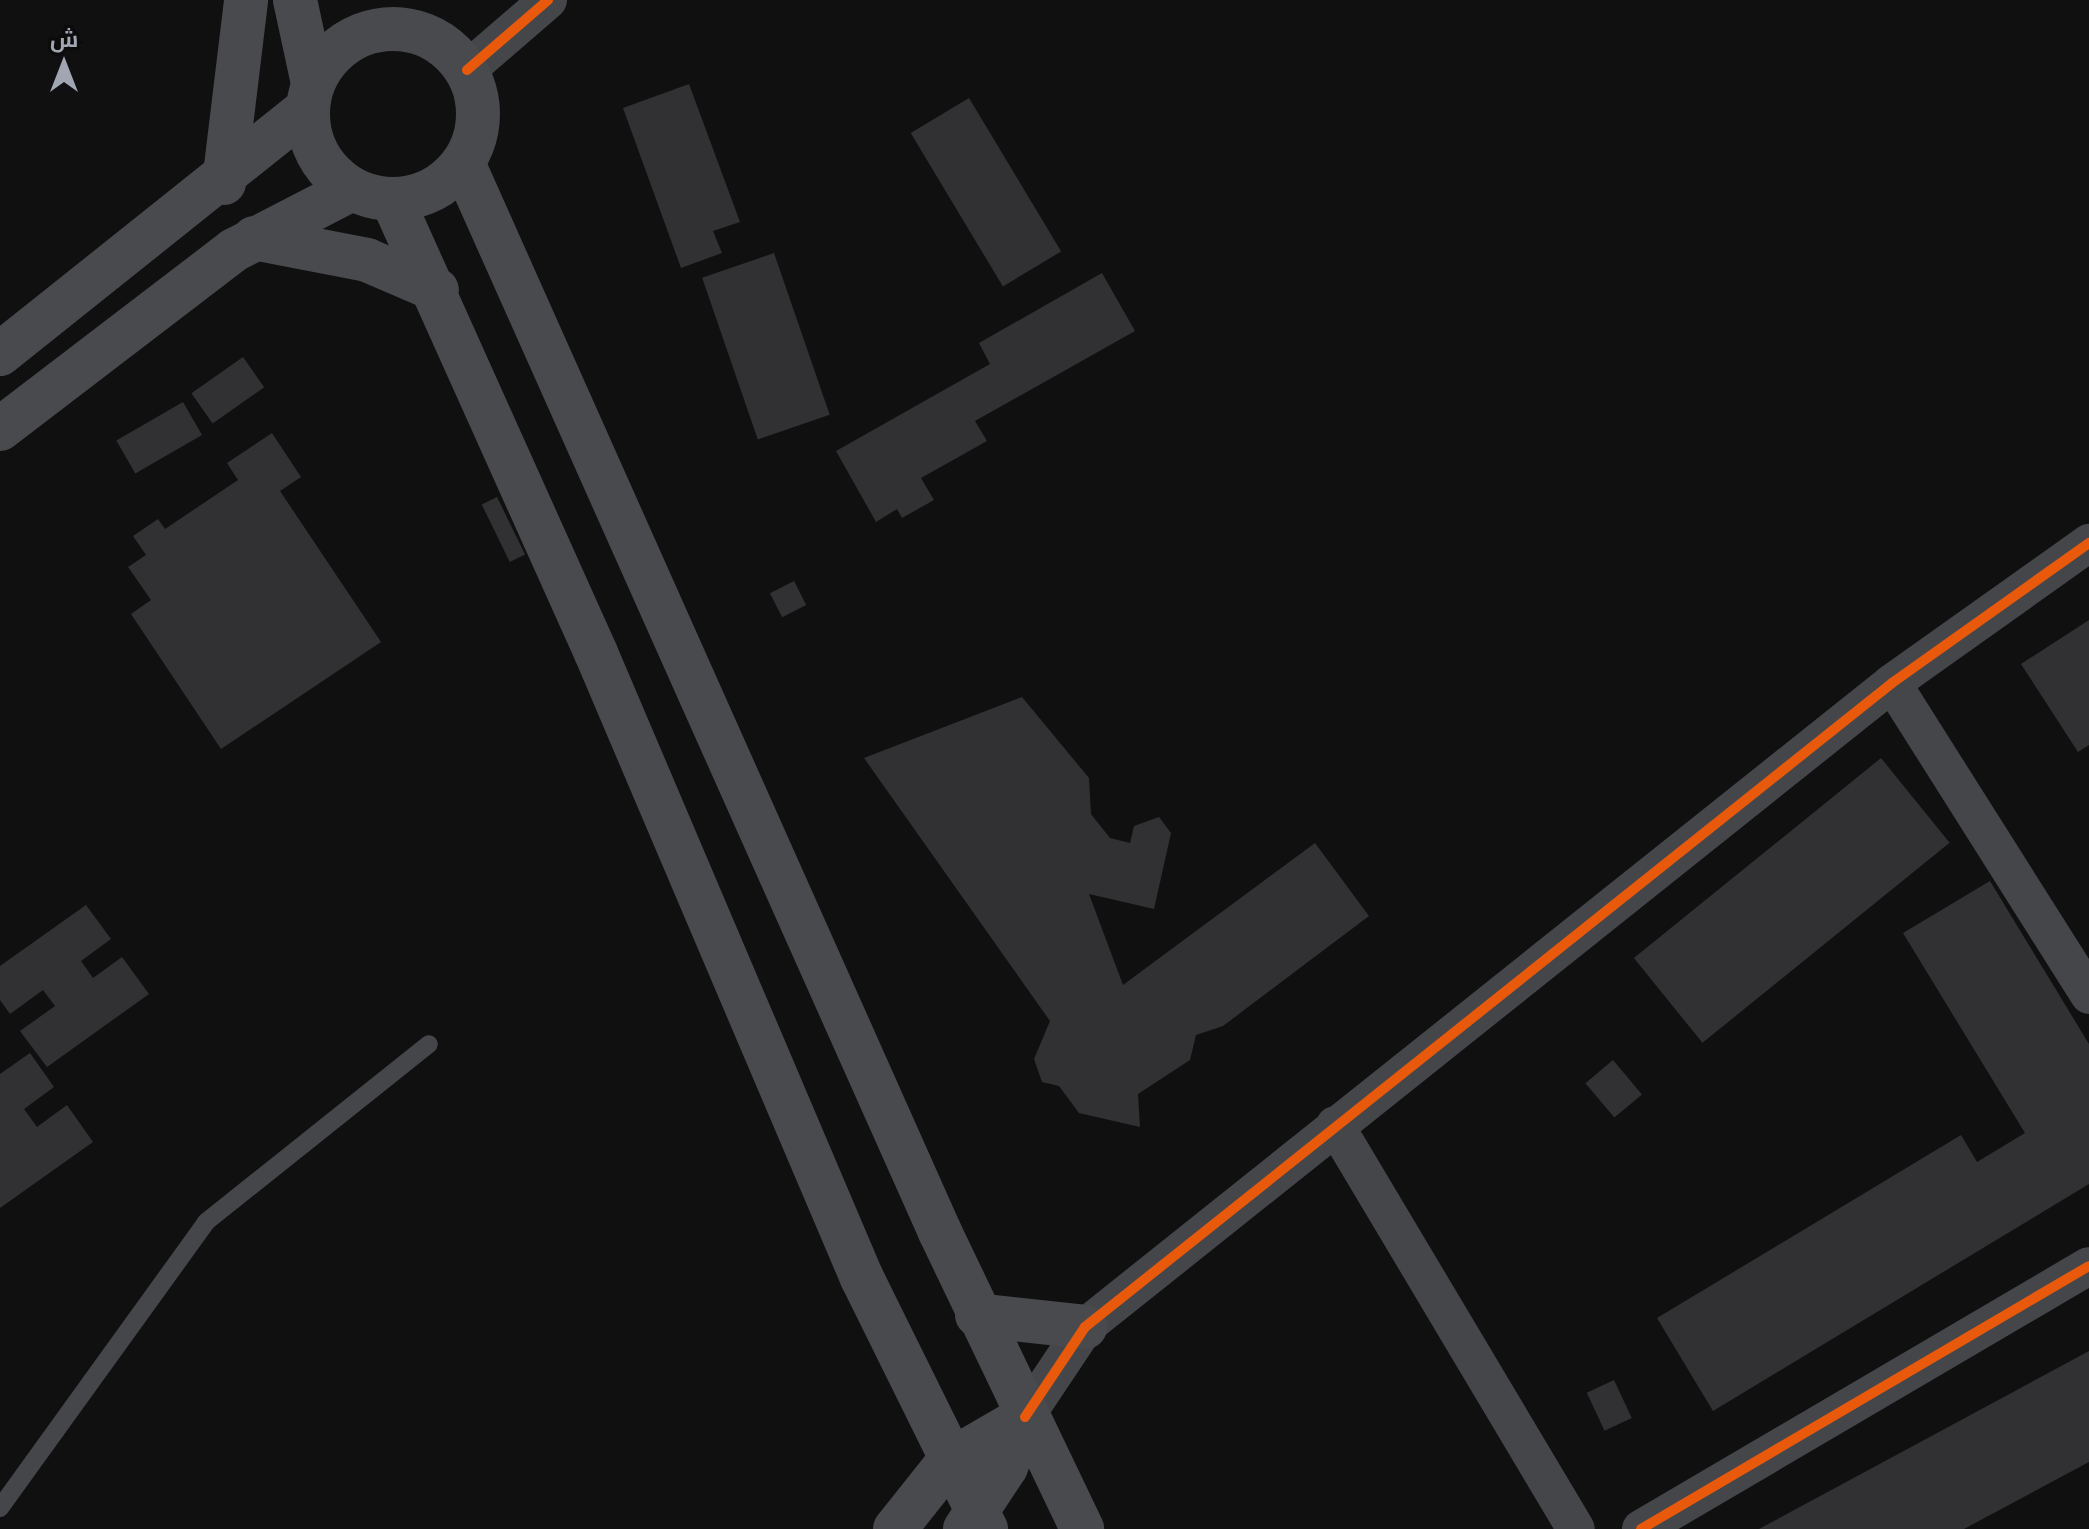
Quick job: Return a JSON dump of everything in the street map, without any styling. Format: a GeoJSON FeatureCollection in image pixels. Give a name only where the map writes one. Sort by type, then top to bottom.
{"type":"FeatureCollection","features":[{"type":"Feature","properties":{"kind":"main road"},"geometry":{"type":"LineString","coordinates":[[224,183],[246,0]]}},
{"type":"Feature","properties":{"kind":"main road"},"geometry":{"type":"LineString","coordinates":[[295,0],[318,155],[372,194],[437,290],[862,1278],[976,1523]]}},
{"type":"Feature","properties":{"kind":"main road"},"geometry":{"type":"LineString","coordinates":[[0,354],[224,183],[310,96],[342,44],[401,15],[434,38],[467,70],[479,117],[463,163],[432,190],[372,194],[254,238],[0,429]]}},
{"type":"Feature","properties":{"kind":"main road"},"geometry":{"type":"LineString","coordinates":[[463,163],[977,1315],[1082,1529]]}},
{"type":"Feature","properties":{"kind":"main road"},"geometry":{"type":"LineString","coordinates":[[254,238],[367,260],[437,290]]}},
{"type":"Feature","properties":{"kind":"main road"},"geometry":{"type":"LineString","coordinates":[[977,1315],[1085,1327]]}},
{"type":"Feature","properties":{"kind":"main road"},"geometry":{"type":"LineString","coordinates":[[895,1529],[949,1461],[1025,1417]]}},
{"type":"Feature","properties":{"kind":"main road"},"geometry":{"type":"LineString","coordinates":[[976,1523],[1025,1417]]}},
{"type":"Feature","properties":{"kind":"street"},"geometry":{"type":"LineString","coordinates":[[467,70],[548,0]]}},
{"type":"Feature","properties":{"kind":"street"},"geometry":{"type":"LineString","coordinates":[[1025,1417],[1085,1327],[1892,683],[2089,543]]}},
{"type":"Feature","properties":{"kind":"street"},"geometry":{"type":"LineString","coordinates":[[1892,683],[2089,995]]}},
{"type":"Feature","properties":{"kind":"street"},"geometry":{"type":"LineString","coordinates":[[1335,1125],[1576,1529]]}},
{"type":"Feature","properties":{"kind":"street"},"geometry":{"type":"LineString","coordinates":[[1641,1529],[2089,1266]]}},
{"type":"Feature","properties":{"kind":"lane"},"geometry":{"type":"LineString","coordinates":[[0,1508],[206,1222],[429,1044]]}},
{"type":"Feature","properties":{"kind":"building"},"geometry":{"type":"Polygon","coordinates":[[[689,84],[740,222],[713,231],[722,253],[681,268],[623,108],[689,84]]]}},
{"type":"Feature","properties":{"kind":"building"},"geometry":{"type":"Polygon","coordinates":[[[969,98],[1061,251],[1003,286],[911,133],[969,98]]]}},
{"type":"Feature","properties":{"kind":"building"},"geometry":{"type":"Polygon","coordinates":[[[774,253],[830,415],[758,439],[702,278],[774,253]]]}},
{"type":"Feature","properties":{"kind":"building"},"geometry":{"type":"Polygon","coordinates":[[[1102,273],[1135,331],[975,421],[987,441],[921,478],[934,500],[902,518],[897,509],[876,522],[836,451],[990,364],[979,343],[1102,273]]]}},
{"type":"Feature","properties":{"kind":"building"},"geometry":{"type":"Polygon","coordinates":[[[243,357],[264,387],[213,423],[191,393],[243,357]]]}},
{"type":"Feature","properties":{"kind":"building"},"geometry":{"type":"Polygon","coordinates":[[[183,402],[202,435],[135,473],[116,440],[183,402]]]}},
{"type":"Feature","properties":{"kind":"building"},"geometry":{"type":"Polygon","coordinates":[[[272,433],[301,477],[280,491],[381,642],[221,749],[131,614],[151,600],[128,567],[146,555],[133,536],[158,519],[165,529],[238,480],[227,463],[272,433]]]}},
{"type":"Feature","properties":{"kind":"building"},"geometry":{"type":"Polygon","coordinates":[[[497,497],[525,555],[510,562],[482,504],[497,497]]]}},
{"type":"Feature","properties":{"kind":"building"},"geometry":{"type":"Polygon","coordinates":[[[794,581],[806,605],[782,617],[770,593],[794,581]]]}},
{"type":"Feature","properties":{"kind":"building"},"geometry":{"type":"Polygon","coordinates":[[[2089,620],[2089,745],[2078,752],[2021,664],[2089,620]]]}},
{"type":"Feature","properties":{"kind":"building"},"geometry":{"type":"Polygon","coordinates":[[[1022,697],[1089,778],[1091,814],[1110,838],[1130,843],[1134,826],[1159,817],[1171,833],[1154,909],[1089,894],[1123,985],[1315,843],[1369,916],[1223,1026],[1196,1035],[1190,1060],[1138,1094],[1140,1127],[1079,1113],[1059,1086],[1042,1082],[1034,1059],[1050,1021],[864,758],[1022,697]]]}},
{"type":"Feature","properties":{"kind":"building"},"geometry":{"type":"Polygon","coordinates":[[[1881,758],[1950,843],[1702,1043],[1634,958],[1881,758]]]}},
{"type":"Feature","properties":{"kind":"building"},"geometry":{"type":"Polygon","coordinates":[[[1990,881],[2089,1044],[2089,1184],[1713,1411],[1657,1318],[1961,1135],[1977,1162],[2025,1133],[1903,933],[1990,881]]]}},
{"type":"Feature","properties":{"kind":"building"},"geometry":{"type":"Polygon","coordinates":[[[86,905],[111,939],[81,961],[93,978],[122,957],[149,994],[47,1067],[20,1031],[55,1006],[43,990],[10,1014],[0,1000],[0,966],[86,905]]]}},
{"type":"Feature","properties":{"kind":"building"},"geometry":{"type":"Polygon","coordinates":[[[30,1053],[54,1087],[24,1109],[37,1127],[67,1105],[93,1142],[0,1208],[0,1074],[30,1053]]]}},
{"type":"Feature","properties":{"kind":"building"},"geometry":{"type":"Polygon","coordinates":[[[1613,1060],[1642,1094],[1614,1118],[1585,1083],[1613,1060]]]}},
{"type":"Feature","properties":{"kind":"building"},"geometry":{"type":"Polygon","coordinates":[[[2089,1351],[2089,1462],[1964,1529],[1759,1529],[2089,1351]]]}},
{"type":"Feature","properties":{"kind":"building"},"geometry":{"type":"Polygon","coordinates":[[[1614,1380],[1632,1418],[1605,1431],[1587,1393],[1614,1380]]]}},
{"type":"Feature","properties":{"kind":"cycle path"},"geometry":{"type":"LineString","coordinates":[[467,70],[548,0]]}},
{"type":"Feature","properties":{"kind":"cycle path"},"geometry":{"type":"LineString","coordinates":[[1025,1417],[1085,1327],[1892,683],[2089,543]]}},
{"type":"Feature","properties":{"kind":"cycle path"},"geometry":{"type":"LineString","coordinates":[[1641,1529],[2089,1266]]}}]}
